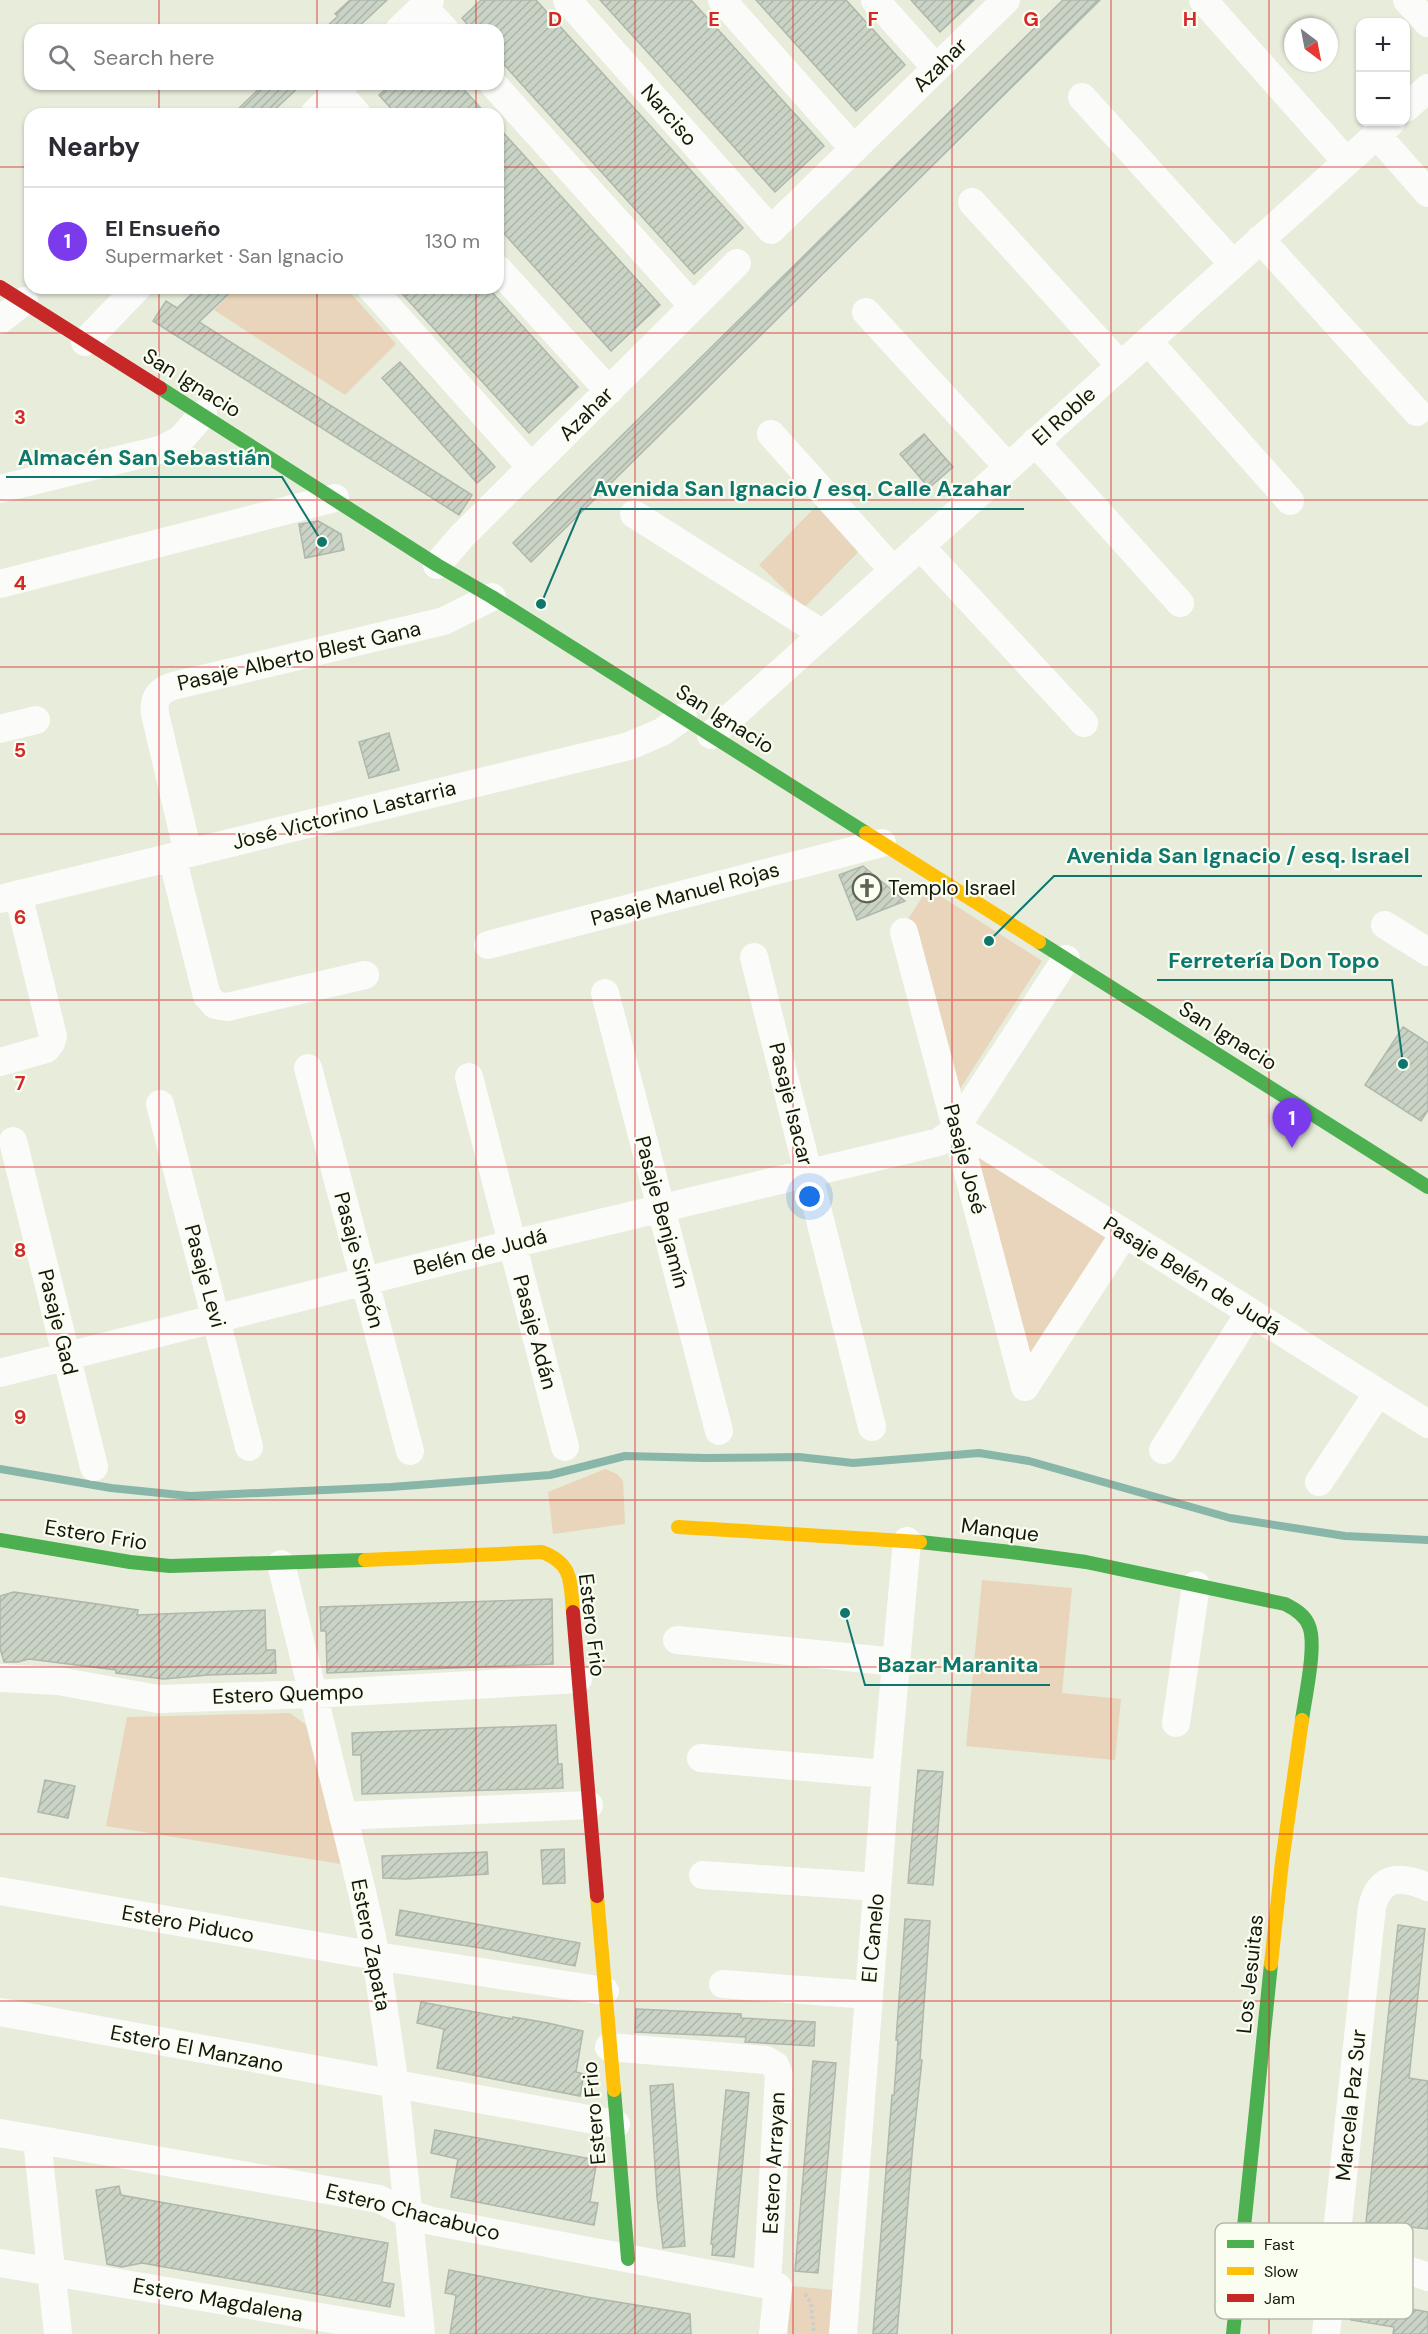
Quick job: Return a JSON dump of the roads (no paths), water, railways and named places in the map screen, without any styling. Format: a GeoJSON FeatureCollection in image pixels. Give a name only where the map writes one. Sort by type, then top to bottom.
{"type":"FeatureCollection","features":[{"type":"Feature","properties":{"kind":"street","name":"Narciso"},"geometry":{"type":"LineString","coordinates":[[567,0],[771,230]]}},
{"type":"Feature","properties":{"kind":"street"},"geometry":{"type":"LineString","coordinates":[[722,0],[854,149]]}},
{"type":"Feature","properties":{"kind":"street"},"geometry":{"type":"LineString","coordinates":[[875,0],[936,68]]}},
{"type":"Feature","properties":{"kind":"street","name":"Azahar"},"geometry":{"type":"LineString","coordinates":[[771,230],[1005,0]]}},
{"type":"Feature","properties":{"kind":"street"},"geometry":{"type":"LineString","coordinates":[[1203,0],[1346,161]]}},
{"type":"Feature","properties":{"kind":"street"},"geometry":{"type":"LineString","coordinates":[[1407,0],[1428,23]]}},
{"type":"Feature","properties":{"kind":"street"},"geometry":{"type":"LineString","coordinates":[[405,24],[427,3],[441,24]]}},
{"type":"Feature","properties":{"kind":"street"},"geometry":{"type":"LineString","coordinates":[[1410,104],[1428,88]]}},
{"type":"Feature","properties":{"kind":"street"},"geometry":{"type":"LineString","coordinates":[[320,108],[339,90]]}},
{"type":"Feature","properties":{"kind":"street"},"geometry":{"type":"LineString","coordinates":[[342,90],[353,108]]}},
{"type":"Feature","properties":{"kind":"street"},"geometry":{"type":"LineString","coordinates":[[498,90],[693,306]]}},
{"type":"Feature","properties":{"kind":"street"},"geometry":{"type":"LineString","coordinates":[[1082,97],[1233,264]]}},
{"type":"Feature","properties":{"kind":"street"},"geometry":{"type":"LineString","coordinates":[[1383,128],[1428,193]]}},
{"type":"Feature","properties":{"kind":"street","name":"El Roble"},"geometry":{"type":"LineString","coordinates":[[711,735],[1383,128]]}},
{"type":"Feature","properties":{"kind":"street"},"geometry":{"type":"LineString","coordinates":[[972,201],[1120,365]]}},
{"type":"Feature","properties":{"kind":"street"},"geometry":{"type":"LineString","coordinates":[[1260,239],[1417,412]]}},
{"type":"Feature","properties":{"kind":"street","name":"Azahar"},"geometry":{"type":"LineString","coordinates":[[436,565],[462,536],[737,263]]}},
{"type":"Feature","properties":{"kind":"street"},"geometry":{"type":"LineString","coordinates":[[504,276],[609,391]]}},
{"type":"Feature","properties":{"kind":"street"},"geometry":{"type":"LineString","coordinates":[[0,320],[12,294]]}},
{"type":"Feature","properties":{"kind":"street","name":"San Ignacio"},"geometry":{"type":"LineString","coordinates":[[12,294],[335,498],[436,565],[492,597],[1428,1187]]}},
{"type":"Feature","properties":{"kind":"street"},"geometry":{"type":"LineString","coordinates":[[85,342],[130,294]]}},
{"type":"Feature","properties":{"kind":"street"},"geometry":{"type":"LineString","coordinates":[[376,294],[531,468]]}},
{"type":"Feature","properties":{"kind":"street"},"geometry":{"type":"LineString","coordinates":[[866,312],[1008,467]]}},
{"type":"Feature","properties":{"kind":"street"},"geometry":{"type":"LineString","coordinates":[[1148,340],[1290,501]]}},
{"type":"Feature","properties":{"kind":"street"},"geometry":{"type":"LineString","coordinates":[[0,489],[163,449],[180,439],[202,414]]}},
{"type":"Feature","properties":{"kind":"street"},"geometry":{"type":"LineString","coordinates":[[771,434],[893,570]]}},
{"type":"Feature","properties":{"kind":"street"},"geometry":{"type":"LineString","coordinates":[[1035,442],[1180,603]]}},
{"type":"Feature","properties":{"kind":"street"},"geometry":{"type":"LineString","coordinates":[[0,584],[335,498]]}},
{"type":"Feature","properties":{"kind":"street"},"geometry":{"type":"LineString","coordinates":[[634,514],[823,634]]}},
{"type":"Feature","properties":{"kind":"street"},"geometry":{"type":"LineString","coordinates":[[920,546],[1084,723]]}},
{"type":"Feature","properties":{"kind":"street","name":"Pasaje Alberto Blest Gana"},"geometry":{"type":"LineString","coordinates":[[180,855],[155,714],[154,704],[161,692],[172,686],[444,621],[492,597]]}},
{"type":"Feature","properties":{"kind":"street","name":"José Victorino Lastarria"},"geometry":{"type":"LineString","coordinates":[[9,896],[628,746],[662,732],[683,717]]}},
{"type":"Feature","properties":{"kind":"street"},"geometry":{"type":"LineString","coordinates":[[0,729],[36,720]]}},
{"type":"Feature","properties":{"kind":"street","name":"Pasaje Manuel Rojas"},"geometry":{"type":"LineString","coordinates":[[488,945],[882,843]]}},
{"type":"Feature","properties":{"kind":"street"},"geometry":{"type":"LineString","coordinates":[[180,855],[207,996],[215,1005],[226,1007],[364,975]]}},
{"type":"Feature","properties":{"kind":"street"},"geometry":{"type":"LineString","coordinates":[[0,1062],[39,1052],[51,1043],[53,1030],[9,896]]}},
{"type":"Feature","properties":{"kind":"street"},"geometry":{"type":"LineString","coordinates":[[1385,925],[1428,952]]}},
{"type":"Feature","properties":{"kind":"street","name":"Pasaje José"},"geometry":{"type":"LineString","coordinates":[[904,932],[1025,1387],[1125,1233]]}},
{"type":"Feature","properties":{"kind":"street","name":"Pasaje Isacar"},"geometry":{"type":"LineString","coordinates":[[754,957],[872,1427]]}},
{"type":"Feature","properties":{"kind":"street"},"geometry":{"type":"LineString","coordinates":[[956,1127],[1066,959]]}},
{"type":"Feature","properties":{"kind":"street","name":"Pasaje Benjamín"},"geometry":{"type":"LineString","coordinates":[[605,993],[719,1431]]}},
{"type":"Feature","properties":{"kind":"street","name":"Pasaje Simeón"},"geometry":{"type":"LineString","coordinates":[[308,1068],[410,1451]]}},
{"type":"Feature","properties":{"kind":"street","name":"Pasaje Adán"},"geometry":{"type":"LineString","coordinates":[[469,1077],[565,1447]]}},
{"type":"Feature","properties":{"kind":"street","name":"Pasaje Levi"},"geometry":{"type":"LineString","coordinates":[[160,1104],[249,1447]]}},
{"type":"Feature","properties":{"kind":"street","name":"Belén de Judá"},"geometry":{"type":"LineString","coordinates":[[0,1373],[512,1244],[808,1172],[931,1145],[947,1137],[956,1127]]}},
{"type":"Feature","properties":{"kind":"street","name":"Pasaje Belén de Judá"},"geometry":{"type":"LineString","coordinates":[[956,1127],[1428,1424]]}},
{"type":"Feature","properties":{"kind":"street","name":"Pasaje Gad"},"geometry":{"type":"LineString","coordinates":[[13,1141],[94,1467]]}},
{"type":"Feature","properties":{"kind":"street"},"geometry":{"type":"LineString","coordinates":[[1163,1450],[1250,1312]]}},
{"type":"Feature","properties":{"kind":"street"},"geometry":{"type":"LineString","coordinates":[[1318,1482],[1378,1393]]}},
{"type":"Feature","properties":{"kind":"street","name":"Manque"},"geometry":{"type":"LineString","coordinates":[[678,1527],[907,1541],[1060,1558],[1285,1604],[1294,1607],[1307,1620]]}},
{"type":"Feature","properties":{"kind":"street","name":"Estero Frio"},"geometry":{"type":"LineString","coordinates":[[0,1540],[154,1566],[281,1564],[542,1552],[559,1558],[569,1576],[628,2259]]}},
{"type":"Feature","properties":{"kind":"street","name":"El Canelo"},"geometry":{"type":"LineString","coordinates":[[843,2334],[886,1774],[907,1541]]}},
{"type":"Feature","properties":{"kind":"street","name":"Estero Zapata"},"geometry":{"type":"LineString","coordinates":[[281,1564],[344,1816],[376,1956],[395,2086],[421,2334]]}},
{"type":"Feature","properties":{"kind":"street"},"geometry":{"type":"LineString","coordinates":[[1176,1723],[1196,1585]]}},
{"type":"Feature","properties":{"kind":"street","name":"Los Jesuitas"},"geometry":{"type":"LineString","coordinates":[[1244,2223],[1283,1851],[1312,1647],[1313,1637],[1307,1620]]}},
{"type":"Feature","properties":{"kind":"street"},"geometry":{"type":"LineString","coordinates":[[677,1640],[896,1662]]}},
{"type":"Feature","properties":{"kind":"street","name":"Estero Quempo"},"geometry":{"type":"LineString","coordinates":[[0,1678],[58,1682],[158,1699],[314,1694],[578,1679]]}},
{"type":"Feature","properties":{"kind":"street"},"geometry":{"type":"LineString","coordinates":[[701,1758],[886,1774]]}},
{"type":"Feature","properties":{"kind":"street"},"geometry":{"type":"LineString","coordinates":[[344,1816],[589,1805]]}},
{"type":"Feature","properties":{"kind":"street"},"geometry":{"type":"LineString","coordinates":[[703,1875],[878,1887]]}},
{"type":"Feature","properties":{"kind":"street","name":"Marcela Paz Sur"},"geometry":{"type":"LineString","coordinates":[[1338,2223],[1374,1896],[1388,1882],[1397,1879],[1407,1879],[1428,1887]]}},
{"type":"Feature","properties":{"kind":"street","name":"Estero Piduco"},"geometry":{"type":"LineString","coordinates":[[0,1891],[376,1956],[605,1991]]}},
{"type":"Feature","properties":{"kind":"street"},"geometry":{"type":"LineString","coordinates":[[723,1984],[869,1995]]}},
{"type":"Feature","properties":{"kind":"street","name":"Estero El Manzano"},"geometry":{"type":"LineString","coordinates":[[0,2012],[395,2086],[616,2124]]}},
{"type":"Feature","properties":{"kind":"street","name":"Estero Arrayan"},"geometry":{"type":"LineString","coordinates":[[609,2047],[766,2060],[775,2065],[779,2075],[767,2285]]}},
{"type":"Feature","properties":{"kind":"street","name":"Estero Chacabuco"},"geometry":{"type":"LineString","coordinates":[[0,2133],[379,2199],[408,2213],[432,2221],[767,2285]]}},
{"type":"Feature","properties":{"kind":"street"},"geometry":{"type":"LineString","coordinates":[[37,2140],[58,2334]]}},
{"type":"Feature","properties":{"kind":"street","name":"Estero Magdalena"},"geometry":{"type":"LineString","coordinates":[[0,2263],[421,2334]]}},
{"type":"Feature","properties":{"kind":"street"},"geometry":{"type":"LineString","coordinates":[[1413,2272],[1428,2277]]}},
{"type":"Feature","properties":{"kind":"street"},"geometry":{"type":"LineString","coordinates":[[767,2285],[778,2287],[773,2334]]}},
{"type":"Feature","properties":{"kind":"street","name":"Los Jesuitas"},"geometry":{"type":"LineString","coordinates":[[1233,2334],[1235,2319]]}},
{"type":"Feature","properties":{"kind":"street","name":"Marcela Paz Sur"},"geometry":{"type":"LineString","coordinates":[[1326,2334],[1328,2319]]}},
{"type":"Feature","properties":{"kind":"waterway"},"geometry":{"type":"LineString","coordinates":[[0,1469],[111,1488],[190,1496],[391,1487],[550,1475],[625,1456],[799,1457],[853,1463],[979,1453],[1029,1461],[1230,1518],[1345,1536],[1428,1540]]}},
{"type":"Feature","properties":{"kind":"place","name":"Almacén San Sebastián"},"geometry":{"type":"Point","coordinates":[322,542]}},
{"type":"Feature","properties":{"kind":"place","name":"Avenida San Ignacio / esq. Calle Azahar"},"geometry":{"type":"Point","coordinates":[541,604]}},
{"type":"Feature","properties":{"kind":"place","name":"Templo Israel"},"geometry":{"type":"Point","coordinates":[867,888]}},
{"type":"Feature","properties":{"kind":"place","name":"Avenida San Ignacio / esq. Israel"},"geometry":{"type":"Point","coordinates":[989,941]}},
{"type":"Feature","properties":{"kind":"place","name":"Ferretería Don Topo"},"geometry":{"type":"Point","coordinates":[1403,1064]}},
{"type":"Feature","properties":{"kind":"place","name":"El Ensueño"},"geometry":{"type":"Point","coordinates":[1292,1148]}},
{"type":"Feature","properties":{"kind":"place","name":"Bazar Maranita"},"geometry":{"type":"Point","coordinates":[845,1613]}}]}
